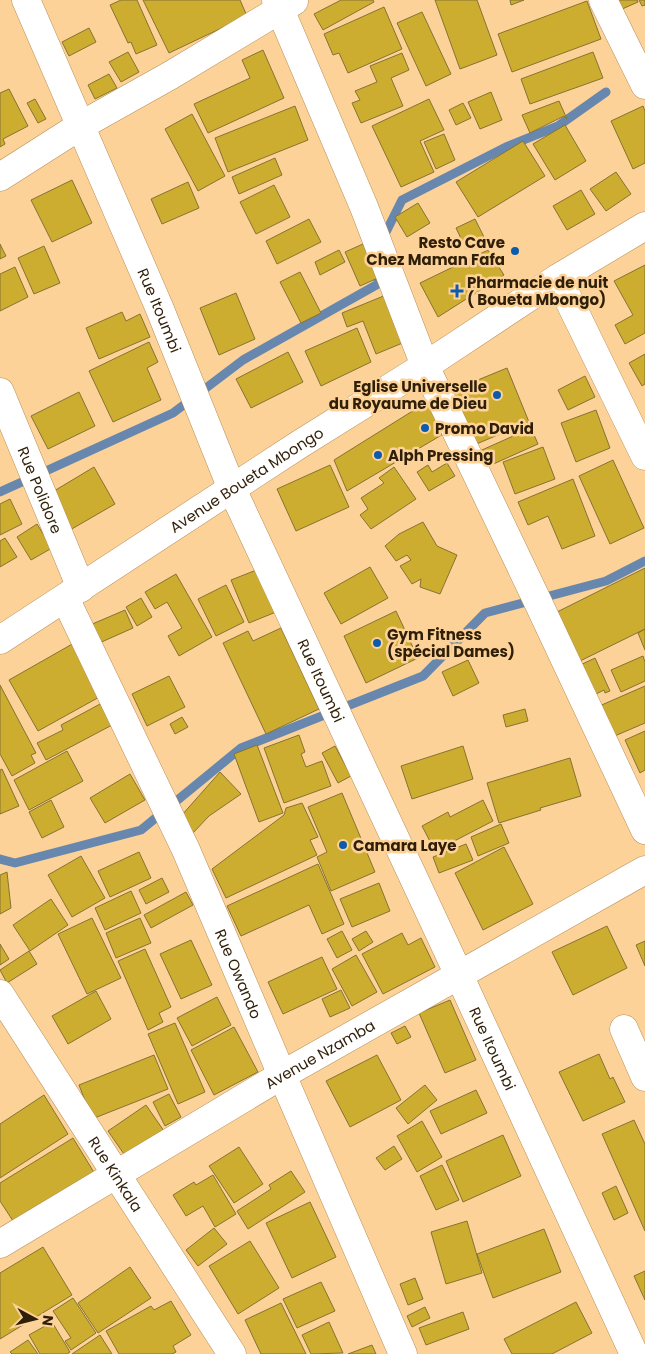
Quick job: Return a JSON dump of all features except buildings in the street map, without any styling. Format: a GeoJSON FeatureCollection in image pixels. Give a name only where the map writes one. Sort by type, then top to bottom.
{"type":"FeatureCollection","features":[{"type":"Feature","properties":{"kind":"street","name":"Rue Itoumbi"},"geometry":{"type":"LineString","coordinates":[[26,0],[159,307],[232,489],[634,1354]]}},
{"type":"Feature","properties":{"kind":"street"},"geometry":{"type":"LineString","coordinates":[[603,0],[645,84]]}},
{"type":"Feature","properties":{"kind":"street"},"geometry":{"type":"LineString","coordinates":[[0,177],[80,126],[171,75],[284,3],[425,366],[541,607],[645,830]]}},
{"type":"Feature","properties":{"kind":"street","name":"Avenue Boueta Mbongo"},"geometry":{"type":"LineString","coordinates":[[0,640],[558,278],[645,226]]}},
{"type":"Feature","properties":{"kind":"street"},"geometry":{"type":"LineString","coordinates":[[558,278],[645,456]]}},
{"type":"Feature","properties":{"kind":"street","name":"Rue Polidore"},"geometry":{"type":"LineString","coordinates":[[0,392],[73,593]]}},
{"type":"Feature","properties":{"kind":"street","name":"Rue Owando"},"geometry":{"type":"LineString","coordinates":[[73,593],[404,1354]]}},
{"type":"Feature","properties":{"kind":"street","name":"Avenue Nzamba"},"geometry":{"type":"LineString","coordinates":[[0,1244],[282,1075],[645,870]]}},
{"type":"Feature","properties":{"kind":"street","name":"Rue Kinkala"},"geometry":{"type":"LineString","coordinates":[[0,994],[232,1354]]}},
{"type":"Feature","properties":{"kind":"street"},"geometry":{"type":"LineString","coordinates":[[624,1029],[645,1078]]}},
{"type":"Feature","properties":{"kind":"waterway"},"geometry":{"type":"LineString","coordinates":[[383,238],[402,200],[506,147],[558,126],[606,92]]}},
{"type":"Feature","properties":{"kind":"waterway"},"geometry":{"type":"LineString","coordinates":[[0,492],[173,413],[243,360],[378,284],[379,271]]}},
{"type":"Feature","properties":{"kind":"waterway"},"geometry":{"type":"LineString","coordinates":[[0,859],[15,863],[141,830],[241,748],[423,676],[485,613],[606,581],[645,561]]}},
{"type":"Feature","properties":{"kind":"place","name":"Resto Cave Chez Maman Fafa"},"geometry":{"type":"Point","coordinates":[515,251]}},
{"type":"Feature","properties":{"kind":"place","name":"Pharmacie de nuit ( Boueta Mbongo)"},"geometry":{"type":"Point","coordinates":[457,291]}},
{"type":"Feature","properties":{"kind":"place","name":"Eglise Universelle du Royaume de Dieu"},"geometry":{"type":"Point","coordinates":[497,395]}},
{"type":"Feature","properties":{"kind":"place","name":"Promo David"},"geometry":{"type":"Point","coordinates":[425,428]}},
{"type":"Feature","properties":{"kind":"place","name":"Alph Pressing"},"geometry":{"type":"Point","coordinates":[378,455]}},
{"type":"Feature","properties":{"kind":"place","name":"Gym Fitness (spécial Dames)"},"geometry":{"type":"Point","coordinates":[377,643]}},
{"type":"Feature","properties":{"kind":"place","name":"Camara Laye"},"geometry":{"type":"Point","coordinates":[343,845]}}]}
